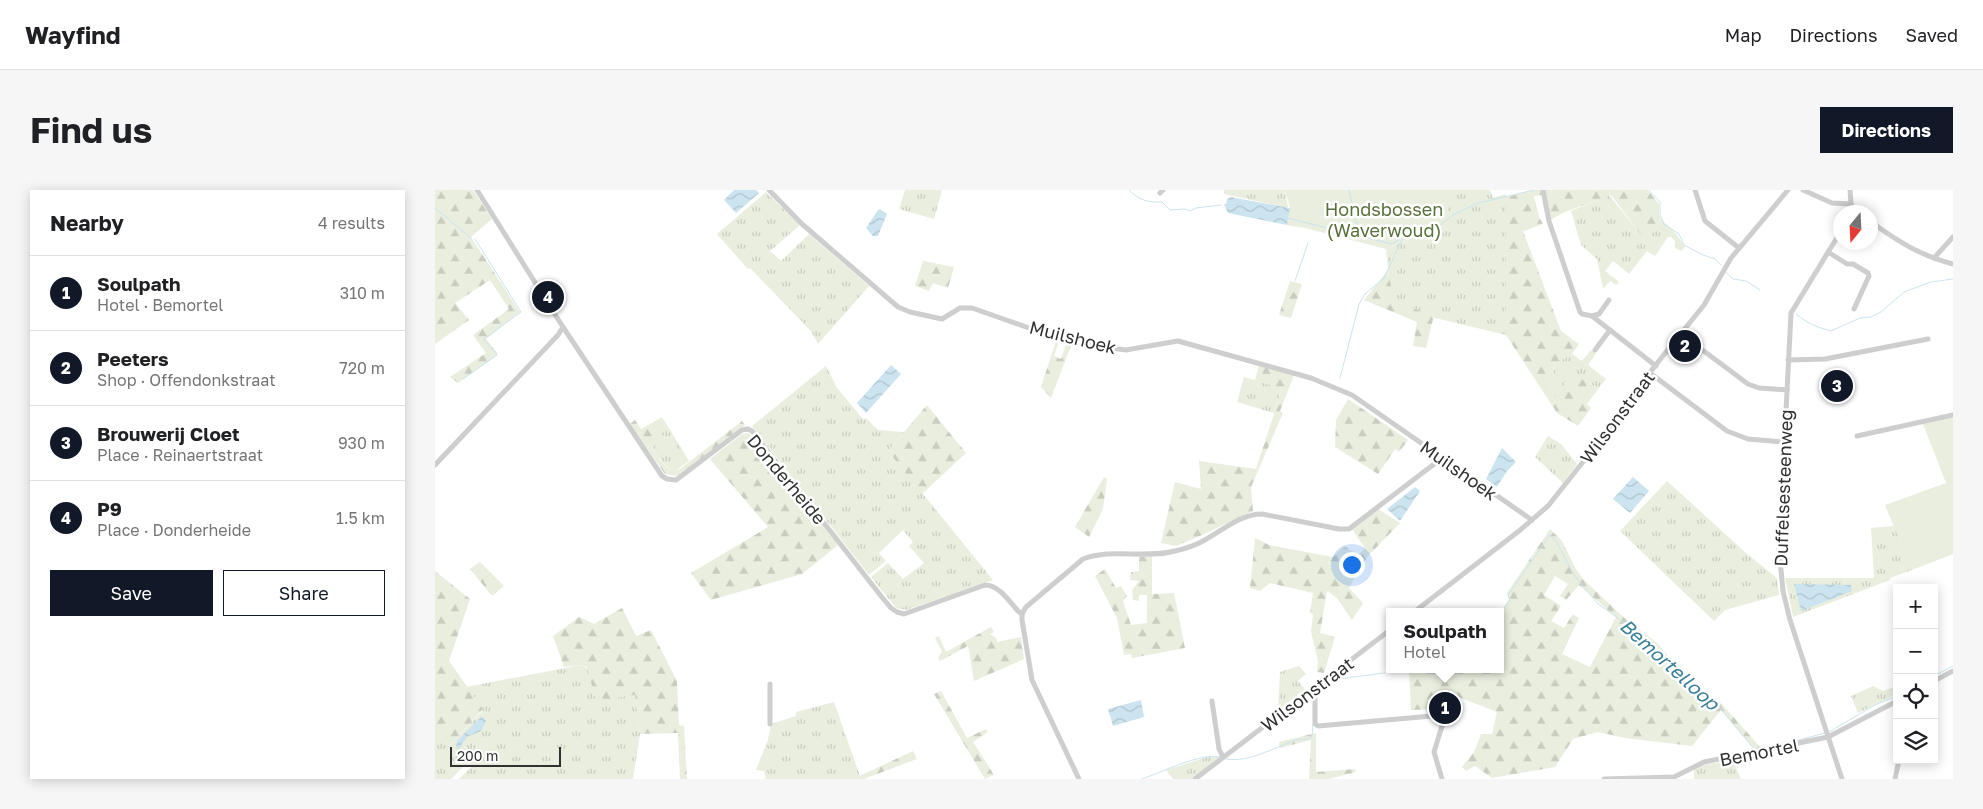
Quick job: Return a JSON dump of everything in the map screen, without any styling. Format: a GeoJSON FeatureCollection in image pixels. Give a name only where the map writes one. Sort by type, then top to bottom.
{"type":"FeatureCollection","features":[{"type":"Feature","properties":{"kind":"street","name":"Donderheide"},"geometry":{"type":"LineString","coordinates":[[477,190],[563,327],[650,458],[667,479],[676,480],[742,430],[748,429],[756,436],[881,596],[897,612],[904,614],[985,585],[991,585],[997,588],[1022,614]]}},
{"type":"Feature","properties":{"kind":"street","name":"Muilshoek"},"geometry":{"type":"LineString","coordinates":[[769,190],[802,224],[856,272],[899,307],[909,312],[943,319],[960,308],[972,308],[1049,334],[1103,347],[1126,350],[1177,341],[1311,378],[1352,395],[1532,520]]}},
{"type":"Feature","properties":{"kind":"street"},"geometry":{"type":"LineString","coordinates":[[1543,190],[1549,221],[1580,312],[1592,316],[1656,366]]}},
{"type":"Feature","properties":{"kind":"street"},"geometry":{"type":"LineString","coordinates":[[1695,190],[1705,221],[1739,248]]}},
{"type":"Feature","properties":{"kind":"street","name":"Wilsonstraat"},"geometry":{"type":"LineString","coordinates":[[1419,608],[1532,520],[1547,506],[1581,466],[1703,305],[1723,270],[1739,248],[1788,190]]}},
{"type":"Feature","properties":{"kind":"street"},"geometry":{"type":"LineString","coordinates":[[1803,190],[1832,203],[1851,204],[1850,190]]}},
{"type":"Feature","properties":{"kind":"street"},"geometry":{"type":"LineString","coordinates":[[1878,227],[1909,248],[1953,264]]}},
{"type":"Feature","properties":{"kind":"street"},"geometry":{"type":"LineString","coordinates":[[1934,258],[1953,237]]}},
{"type":"Feature","properties":{"kind":"street","name":"Duffelsesteenweg"},"geometry":{"type":"LineString","coordinates":[[1833,244],[1791,313],[1779,549],[1783,591],[1793,628],[1842,779]]}},
{"type":"Feature","properties":{"kind":"street"},"geometry":{"type":"LineString","coordinates":[[1828,252],[1847,264],[1853,264],[1868,273],[1869,276],[1853,309]]}},
{"type":"Feature","properties":{"kind":"street"},"geometry":{"type":"LineString","coordinates":[[1592,316],[1599,314],[1609,300]]}},
{"type":"Feature","properties":{"kind":"street"},"geometry":{"type":"LineString","coordinates":[[435,465],[558,335],[563,327]]}},
{"type":"Feature","properties":{"kind":"street"},"geometry":{"type":"LineString","coordinates":[[1595,350],[1610,330]]}},
{"type":"Feature","properties":{"kind":"street"},"geometry":{"type":"LineString","coordinates":[[1681,334],[1747,384],[1759,388],[1787,390]]}},
{"type":"Feature","properties":{"kind":"street"},"geometry":{"type":"LineString","coordinates":[[1788,360],[1825,359],[1928,339]]}},
{"type":"Feature","properties":{"kind":"street"},"geometry":{"type":"LineString","coordinates":[[1650,373],[1727,432],[1748,439],[1784,442]]}},
{"type":"Feature","properties":{"kind":"street"},"geometry":{"type":"LineString","coordinates":[[1857,436],[1953,415]]}},
{"type":"Feature","properties":{"kind":"street"},"geometry":{"type":"LineString","coordinates":[[1079,779],[1032,680],[1027,658],[1022,614],[1026,608],[1083,559],[1095,556],[1157,554],[1175,551],[1195,545],[1250,515],[1262,514],[1339,529],[1349,529],[1441,458]]}},
{"type":"Feature","properties":{"kind":"street","name":"Wilsonstraat"},"geometry":{"type":"LineString","coordinates":[[1195,779],[1386,633]]}},
{"type":"Feature","properties":{"kind":"street"},"geometry":{"type":"LineString","coordinates":[[1938,679],[1953,671]]}},
{"type":"Feature","properties":{"kind":"street"},"geometry":{"type":"LineString","coordinates":[[769,684],[770,724]]}},
{"type":"Feature","properties":{"kind":"street"},"geometry":{"type":"LineString","coordinates":[[1315,687],[1315,724],[1318,726],[1431,716],[1441,719],[1442,726],[1434,752],[1442,779]]}},
{"type":"Feature","properties":{"kind":"street"},"geometry":{"type":"LineString","coordinates":[[1212,701],[1219,749],[1223,757]]}},
{"type":"Feature","properties":{"kind":"street","name":"Bemortel"},"geometry":{"type":"LineString","coordinates":[[1604,779],[1673,778],[1704,762],[1828,737],[1893,703]]}},
{"type":"Feature","properties":{"kind":"street"},"geometry":{"type":"LineString","coordinates":[[1895,779],[1898,764]]}},
{"type":"Feature","properties":{"kind":"green space"},"geometry":{"type":"Polygon","coordinates":[[[435,190],[473,190],[492,219],[471,237],[520,312],[486,339],[498,354],[458,383],[450,377],[486,353],[473,335],[509,309],[490,280],[455,303],[469,320],[435,344],[435,190]]]}},
{"type":"Feature","properties":{"kind":"green space"},"geometry":{"type":"Polygon","coordinates":[[[905,190],[942,190],[934,219],[899,209],[905,190]]]}},
{"type":"Feature","properties":{"kind":"green space"},"geometry":{"type":"Polygon","coordinates":[[[1224,190],[1285,190],[1288,208],[1224,194],[1224,190]]]}},
{"type":"Feature","properties":{"kind":"green space","name":"Hondsbossen (Waverwoud)"},"geometry":{"type":"Polygon","coordinates":[[[1285,190],[1440,190],[1453,221],[1386,249],[1287,225],[1290,208],[1285,190]]]}},
{"type":"Feature","properties":{"kind":"green space"},"geometry":{"type":"Polygon","coordinates":[[[1440,190],[1490,190],[1493,198],[1506,194],[1506,335],[1398,309],[1390,287],[1386,249],[1452,221],[1440,190]]]}},
{"type":"Feature","properties":{"kind":"green space"},"geometry":{"type":"Polygon","coordinates":[[[1541,190],[1542,195],[1534,196],[1539,217],[1543,224],[1523,231],[1561,331],[1579,344],[1572,354],[1556,363],[1550,387],[1555,397],[1568,379],[1585,380],[1598,389],[1587,404],[1591,408],[1578,426],[1557,413],[1506,335],[1506,197],[1541,190]]]}},
{"type":"Feature","properties":{"kind":"green space"},"geometry":{"type":"Polygon","coordinates":[[[1545,190],[1648,190],[1659,204],[1661,219],[1645,245],[1641,235],[1611,195],[1565,212],[1550,220],[1545,190]]]}},
{"type":"Feature","properties":{"kind":"green space"},"geometry":{"type":"Polygon","coordinates":[[[766,192],[800,225],[770,251],[781,261],[809,234],[869,286],[818,344],[811,331],[750,268],[748,269],[717,234],[766,192]]]}},
{"type":"Feature","properties":{"kind":"green space"},"geometry":{"type":"Polygon","coordinates":[[[1609,195],[1641,235],[1645,244],[1661,219],[1677,235],[1685,247],[1681,251],[1675,248],[1675,241],[1668,237],[1655,256],[1647,251],[1629,274],[1613,261],[1605,271],[1619,282],[1616,285],[1610,281],[1603,289],[1597,259],[1581,245],[1571,211],[1609,195]]]}},
{"type":"Feature","properties":{"kind":"green space"},"geometry":{"type":"Polygon","coordinates":[[[923,261],[954,267],[948,288],[933,283],[929,291],[915,286],[923,261]]]}},
{"type":"Feature","properties":{"kind":"green space"},"geometry":{"type":"Polygon","coordinates":[[[1388,270],[1393,290],[1402,302],[1415,309],[1434,315],[1426,348],[1413,346],[1417,322],[1364,300],[1388,270]]]}},
{"type":"Feature","properties":{"kind":"green space"},"geometry":{"type":"Polygon","coordinates":[[[1290,281],[1302,284],[1291,318],[1279,315],[1290,281]]]}},
{"type":"Feature","properties":{"kind":"green space"},"geometry":{"type":"Polygon","coordinates":[[[1057,338],[1065,340],[1064,342],[1059,341],[1054,356],[1061,359],[1067,341],[1072,343],[1051,398],[1041,387],[1057,338]]]}},
{"type":"Feature","properties":{"kind":"green space"},"geometry":{"type":"Polygon","coordinates":[[[1591,350],[1596,353],[1588,365],[1606,379],[1598,389],[1585,380],[1555,397],[1550,387],[1556,363],[1572,354],[1582,361],[1591,350]]]}},
{"type":"Feature","properties":{"kind":"green space"},"geometry":{"type":"Polygon","coordinates":[[[1259,365],[1294,375],[1280,411],[1283,413],[1251,487],[1253,511],[1176,546],[1161,543],[1175,482],[1201,489],[1199,461],[1256,469],[1282,389],[1255,380],[1259,365]]]}},
{"type":"Feature","properties":{"kind":"green space"},"geometry":{"type":"Polygon","coordinates":[[[826,366],[837,388],[863,419],[866,418],[878,430],[904,432],[888,451],[993,580],[906,610],[896,608],[871,577],[888,563],[903,579],[924,563],[909,546],[913,542],[903,530],[879,553],[886,561],[869,575],[752,426],[826,366]]]}},
{"type":"Feature","properties":{"kind":"green space"},"geometry":{"type":"Polygon","coordinates":[[[1244,377],[1282,388],[1274,413],[1237,402],[1244,377]]]}},
{"type":"Feature","properties":{"kind":"green space"},"geometry":{"type":"Polygon","coordinates":[[[1348,399],[1408,440],[1399,452],[1395,449],[1378,474],[1335,447],[1336,420],[1348,399]]]}},
{"type":"Feature","properties":{"kind":"green space"},"geometry":{"type":"Polygon","coordinates":[[[927,405],[966,453],[922,494],[888,451],[927,405]]]}},
{"type":"Feature","properties":{"kind":"green space"},"geometry":{"type":"Polygon","coordinates":[[[1953,416],[1953,554],[1912,570],[1885,505],[1946,483],[1923,424],[1953,416]]]}},
{"type":"Feature","properties":{"kind":"green space"},"geometry":{"type":"Polygon","coordinates":[[[662,417],[689,461],[675,471],[664,464],[652,447],[665,438],[654,422],[662,417]]]}},
{"type":"Feature","properties":{"kind":"green space"},"geometry":{"type":"Polygon","coordinates":[[[635,420],[641,429],[654,422],[665,438],[652,448],[663,464],[675,470],[680,469],[742,421],[745,425],[679,475],[674,476],[665,474],[630,424],[635,420]]]}},
{"type":"Feature","properties":{"kind":"green space"},"geometry":{"type":"Polygon","coordinates":[[[749,433],[838,545],[802,574],[711,600],[691,573],[768,527],[710,459],[742,434],[749,433]]]}},
{"type":"Feature","properties":{"kind":"green space"},"geometry":{"type":"Polygon","coordinates":[[[1548,436],[1562,445],[1577,464],[1563,483],[1535,457],[1548,436]]]}},
{"type":"Feature","properties":{"kind":"green space"},"geometry":{"type":"Polygon","coordinates":[[[1104,477],[1107,479],[1103,509],[1089,537],[1075,527],[1104,477]]]}},
{"type":"Feature","properties":{"kind":"green space"},"geometry":{"type":"Polygon","coordinates":[[[1667,481],[1746,553],[1777,578],[1779,595],[1725,610],[1714,621],[1620,531],[1667,481]]]}},
{"type":"Feature","properties":{"kind":"green space"},"geometry":{"type":"Polygon","coordinates":[[[1378,509],[1400,523],[1368,556],[1360,569],[1354,565],[1350,573],[1355,577],[1349,588],[1363,603],[1352,620],[1337,598],[1327,591],[1320,633],[1335,637],[1324,673],[1317,672],[1318,661],[1311,632],[1313,614],[1310,613],[1313,593],[1270,583],[1260,591],[1250,588],[1255,538],[1269,545],[1333,557],[1344,546],[1358,555],[1365,548],[1352,529],[1378,509]]]}},
{"type":"Feature","properties":{"kind":"green space"},"geometry":{"type":"Polygon","coordinates":[[[1894,526],[1912,570],[1793,617],[1785,578],[1874,578],[1871,528],[1894,526]]]}},
{"type":"Feature","properties":{"kind":"green space"},"geometry":{"type":"Polygon","coordinates":[[[1550,529],[1562,541],[1583,579],[1620,614],[1657,643],[1698,690],[1722,704],[1761,748],[1756,751],[1721,710],[1692,746],[1625,738],[1598,732],[1573,739],[1555,767],[1492,778],[1475,766],[1466,771],[1462,767],[1474,752],[1481,734],[1492,734],[1497,712],[1443,691],[1439,709],[1411,710],[1409,673],[1504,673],[1503,608],[1509,599],[1507,593],[1550,529]],[[1555,576],[1544,595],[1561,606],[1551,621],[1564,628],[1573,614],[1579,618],[1562,654],[1590,667],[1616,617],[1579,585],[1566,600],[1560,596],[1568,584],[1555,576]]]}},
{"type":"Feature","properties":{"kind":"green space"},"geometry":{"type":"Polygon","coordinates":[[[1152,556],[1152,594],[1174,593],[1185,648],[1132,658],[1131,654],[1124,655],[1117,618],[1095,576],[1105,569],[1116,588],[1121,586],[1127,596],[1123,601],[1131,625],[1147,623],[1147,595],[1139,595],[1139,601],[1133,600],[1132,590],[1139,581],[1130,580],[1131,572],[1139,571],[1139,557],[1152,556]]]}},
{"type":"Feature","properties":{"kind":"green space"},"geometry":{"type":"Polygon","coordinates":[[[480,562],[504,586],[492,596],[470,569],[480,562]]]}},
{"type":"Feature","properties":{"kind":"green space"},"geometry":{"type":"Polygon","coordinates":[[[435,571],[470,599],[449,661],[483,709],[450,745],[435,733],[435,571]]]}},
{"type":"Feature","properties":{"kind":"green space"},"geometry":{"type":"Polygon","coordinates":[[[622,608],[636,636],[651,630],[677,681],[679,725],[684,726],[687,779],[680,779],[678,733],[640,734],[635,695],[596,701],[587,667],[580,665],[564,667],[553,636],[579,617],[594,624],[622,608]]]}},
{"type":"Feature","properties":{"kind":"green space"},"geometry":{"type":"Polygon","coordinates":[[[991,627],[994,632],[990,634],[996,638],[997,642],[1021,637],[1024,659],[974,681],[968,646],[940,661],[938,658],[942,651],[935,638],[939,636],[946,652],[991,627]]]}},
{"type":"Feature","properties":{"kind":"green space"},"geometry":{"type":"Polygon","coordinates":[[[581,665],[635,695],[640,734],[633,779],[459,779],[471,767],[464,766],[451,779],[435,779],[435,733],[450,745],[483,710],[466,687],[581,665]]]}},
{"type":"Feature","properties":{"kind":"green space"},"geometry":{"type":"Polygon","coordinates":[[[1299,666],[1306,674],[1298,681],[1305,689],[1278,710],[1280,672],[1299,666]]]}},
{"type":"Feature","properties":{"kind":"green space"},"geometry":{"type":"Polygon","coordinates":[[[1873,686],[1883,691],[1893,687],[1893,696],[1858,713],[1851,696],[1873,686]]]}},
{"type":"Feature","properties":{"kind":"green space"},"geometry":{"type":"Polygon","coordinates":[[[941,691],[967,738],[986,729],[988,732],[973,742],[994,775],[985,779],[934,694],[941,691]]]}},
{"type":"Feature","properties":{"kind":"green space"},"geometry":{"type":"Polygon","coordinates":[[[834,702],[860,776],[853,779],[766,779],[764,771],[756,770],[768,740],[771,724],[796,716],[796,712],[834,702]]]}},
{"type":"Feature","properties":{"kind":"green space"},"geometry":{"type":"Polygon","coordinates":[[[1316,733],[1316,772],[1355,769],[1356,772],[1329,779],[1309,779],[1311,740],[1280,748],[1279,742],[1316,733]]]}},
{"type":"Feature","properties":{"kind":"green space"},"geometry":{"type":"Polygon","coordinates":[[[913,751],[917,759],[864,779],[853,779],[913,751]]]}},
{"type":"Feature","properties":{"kind":"green space"},"geometry":{"type":"Polygon","coordinates":[[[1211,756],[1220,757],[1192,779],[1173,779],[1166,770],[1211,756]]]}},
{"type":"Feature","properties":{"kind":"green space"},"geometry":{"type":"Polygon","coordinates":[[[1733,760],[1741,779],[1694,779],[1694,769],[1697,766],[1733,760]]]}},
{"type":"Feature","properties":{"kind":"water"},"geometry":{"type":"Polygon","coordinates":[[[734,190],[756,190],[759,193],[736,213],[724,200],[734,190]]]}},
{"type":"Feature","properties":{"kind":"water"},"geometry":{"type":"Polygon","coordinates":[[[1231,197],[1290,208],[1287,225],[1228,213],[1224,204],[1231,197]]]}},
{"type":"Feature","properties":{"kind":"water"},"geometry":{"type":"Polygon","coordinates":[[[880,209],[887,214],[878,236],[873,236],[866,228],[880,209]]]}},
{"type":"Feature","properties":{"kind":"water"},"geometry":{"type":"Polygon","coordinates":[[[891,365],[901,374],[866,413],[857,403],[891,365]]]}},
{"type":"Feature","properties":{"kind":"water"},"geometry":{"type":"Polygon","coordinates":[[[1502,448],[1516,462],[1507,471],[1497,487],[1486,479],[1502,448]]]}},
{"type":"Feature","properties":{"kind":"water"},"geometry":{"type":"Polygon","coordinates":[[[1633,477],[1649,491],[1630,513],[1613,499],[1633,477]]]}},
{"type":"Feature","properties":{"kind":"water"},"geometry":{"type":"Polygon","coordinates":[[[1415,487],[1420,491],[1400,521],[1387,509],[1415,487]]]}},
{"type":"Feature","properties":{"kind":"water"},"geometry":{"type":"Polygon","coordinates":[[[1794,584],[1851,585],[1852,591],[1801,611],[1794,584]]]}},
{"type":"Feature","properties":{"kind":"water"},"geometry":{"type":"Polygon","coordinates":[[[1141,700],[1144,717],[1113,726],[1108,709],[1141,700]]]}},
{"type":"Feature","properties":{"kind":"water"},"geometry":{"type":"Polygon","coordinates":[[[482,716],[486,721],[481,731],[467,737],[459,749],[456,748],[457,741],[482,716]]]}},
{"type":"Feature","properties":{"kind":"waterway"},"geometry":{"type":"LineString","coordinates":[[1129,190],[1144,200],[1162,202],[1170,210],[1185,209],[1190,211],[1196,208],[1221,205]]}},
{"type":"Feature","properties":{"kind":"waterway"},"geometry":{"type":"LineString","coordinates":[[1349,190],[1358,229]]}},
{"type":"Feature","properties":{"kind":"waterway"},"geometry":{"type":"LineString","coordinates":[[1287,218],[1392,244],[1401,238],[1417,234],[1430,226],[1440,225],[1453,215],[1478,203],[1534,190]]}},
{"type":"Feature","properties":{"kind":"waterway"},"geometry":{"type":"LineString","coordinates":[[1649,190],[1660,202],[1660,214],[1664,224],[1679,234],[1684,245],[1715,259],[1721,265]]}},
{"type":"Feature","properties":{"kind":"waterway"},"geometry":{"type":"LineString","coordinates":[[435,208],[471,238]]}},
{"type":"Feature","properties":{"kind":"waterway"},"geometry":{"type":"LineString","coordinates":[[1359,231],[1360,236]]}},
{"type":"Feature","properties":{"kind":"waterway"},"geometry":{"type":"LineString","coordinates":[[1395,254],[1403,237]]}},
{"type":"Feature","properties":{"kind":"waterway"},"geometry":{"type":"LineString","coordinates":[[463,379],[497,355],[484,339],[521,312],[475,239]]}},
{"type":"Feature","properties":{"kind":"waterway"},"geometry":{"type":"LineString","coordinates":[[1295,281],[1308,243]]}},
{"type":"Feature","properties":{"kind":"waterway"},"geometry":{"type":"LineString","coordinates":[[1340,378],[1359,304],[1365,294],[1384,278],[1394,257]]}},
{"type":"Feature","properties":{"kind":"waterway"},"geometry":{"type":"LineString","coordinates":[[1726,272],[1733,279],[1746,281],[1760,290]]}},
{"type":"Feature","properties":{"kind":"waterway"},"geometry":{"type":"LineString","coordinates":[[1796,314],[1813,325],[1831,331],[1860,318],[1871,317],[1881,312],[1904,292],[1931,282],[1953,279]]}},
{"type":"Feature","properties":{"kind":"waterway","name":"Bemortelloop"},"geometry":{"type":"LineString","coordinates":[[1504,608],[1510,601],[1508,595],[1550,535],[1556,541],[1574,575],[1597,603],[1637,632],[1683,681],[1703,698],[1719,707],[1755,750]]}},
{"type":"Feature","properties":{"kind":"waterway","name":"Bemortelloop"},"geometry":{"type":"LineString","coordinates":[[1938,674],[1953,666]]}},
{"type":"Feature","properties":{"kind":"waterway","name":"Bemortelloop"},"geometry":{"type":"LineString","coordinates":[[1317,690],[1331,680],[1386,673]]}},
{"type":"Feature","properties":{"kind":"waterway","name":"Bemortelloop"},"geometry":{"type":"LineString","coordinates":[[1829,732],[1875,705],[1893,698]]}},
{"type":"Feature","properties":{"kind":"waterway","name":"Bemortelloop"},"geometry":{"type":"LineString","coordinates":[[1226,759],[1243,759],[1296,740],[1310,738],[1312,737],[1313,724]]}},
{"type":"Feature","properties":{"kind":"waterway","name":"Bemortelloop"},"geometry":{"type":"LineString","coordinates":[[1795,741],[1825,733]]}},
{"type":"Feature","properties":{"kind":"waterway","name":"Bemortelloop"},"geometry":{"type":"LineString","coordinates":[[1142,779],[1192,760],[1212,756],[1220,757]]}},
{"type":"Feature","properties":{"kind":"place","name":"P9"},"geometry":{"type":"Point","coordinates":[548,297]}},
{"type":"Feature","properties":{"kind":"place","name":"Peeters"},"geometry":{"type":"Point","coordinates":[1685,346]}},
{"type":"Feature","properties":{"kind":"place","name":"Brouwerij Cloet"},"geometry":{"type":"Point","coordinates":[1837,386]}},
{"type":"Feature","properties":{"kind":"place","name":"Soulpath"},"geometry":{"type":"Point","coordinates":[1445,708]}}]}
